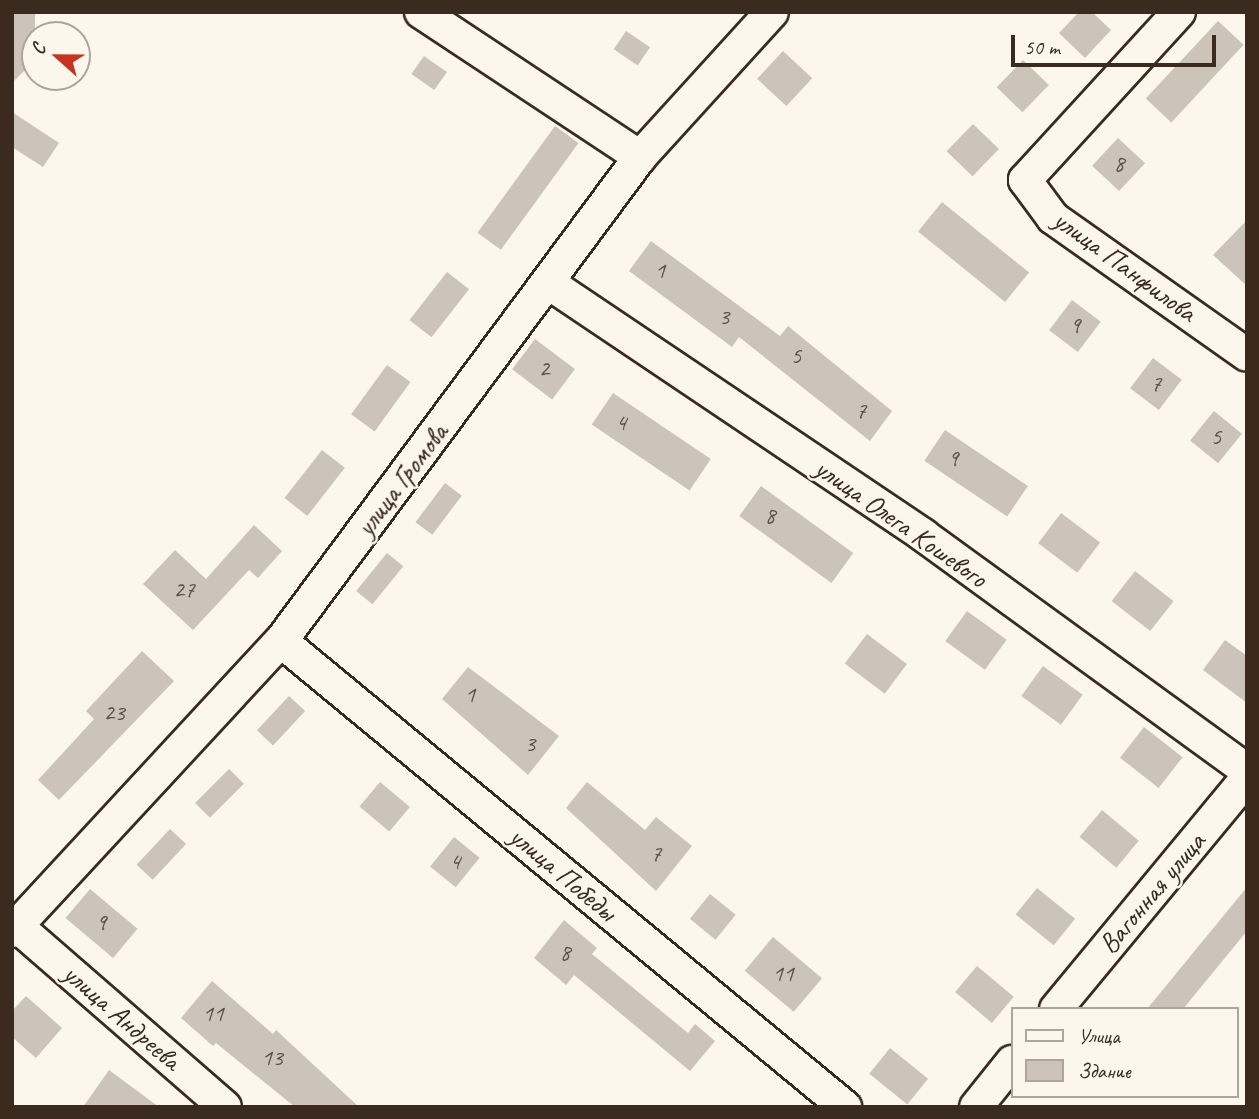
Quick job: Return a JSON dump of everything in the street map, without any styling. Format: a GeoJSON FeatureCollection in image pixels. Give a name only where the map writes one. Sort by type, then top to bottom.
{"type":"FeatureCollection","features":[{"type":"Feature","properties":{"kind":"street"},"geometry":{"type":"LineString","coordinates":[[421,12],[640,157]]}},
{"type":"Feature","properties":{"kind":"street","name":"улица Громова"},"geometry":{"type":"LineString","coordinates":[[15,929],[281,641],[550,284],[640,157],[772,12]]}},
{"type":"Feature","properties":{"kind":"street","name":"улица Панфилова"},"geometry":{"type":"LineString","coordinates":[[1179,12],[1025,180],[1053,218],[1244,346]]}},
{"type":"Feature","properties":{"kind":"street","name":"улица Олега Кошевого"},"geometry":{"type":"LineString","coordinates":[[550,284],[923,535],[1247,770]]}},
{"type":"Feature","properties":{"kind":"street","name":"улица Победы"},"geometry":{"type":"LineString","coordinates":[[281,641],[845,1107]]}},
{"type":"Feature","properties":{"kind":"street","name":"Вагонная улица"},"geometry":{"type":"LineString","coordinates":[[1058,1007],[1247,778]]}},
{"type":"Feature","properties":{"kind":"street","name":"улица Андреева"},"geometry":{"type":"LineString","coordinates":[[15,929],[225,1107]]}},
{"type":"Feature","properties":{"kind":"street"},"geometry":{"type":"LineString","coordinates":[[976,1107],[1010,1064]]}},
{"type":"Feature","properties":{"kind":"building"},"geometry":{"type":"Polygon","coordinates":[[[12,12],[35,12],[35,21],[21,21],[21,74],[12,83],[12,12]]]}},
{"type":"Feature","properties":{"kind":"building"},"geometry":{"type":"Polygon","coordinates":[[[1079,12],[1092,12],[1111,30],[1085,58],[1059,33],[1079,12]]]}},
{"type":"Feature","properties":{"kind":"building"},"geometry":{"type":"Polygon","coordinates":[[[1218,21],[1244,45],[1171,122],[1146,99],[1218,21]]]}},
{"type":"Feature","properties":{"kind":"building"},"geometry":{"type":"Polygon","coordinates":[[[626,31],[650,47],[638,65],[614,49],[626,31]]]}},
{"type":"Feature","properties":{"kind":"building"},"geometry":{"type":"Polygon","coordinates":[[[783,51],[812,78],[786,106],[757,79],[783,51]]]}},
{"type":"Feature","properties":{"kind":"building"},"geometry":{"type":"Polygon","coordinates":[[[424,56],[447,72],[434,90],[411,74],[424,56]]]}},
{"type":"Feature","properties":{"kind":"building"},"geometry":{"type":"Polygon","coordinates":[[[1023,60],[1049,85],[1022,112],[997,87],[1023,60]]]}},
{"type":"Feature","properties":{"kind":"building"},"geometry":{"type":"Polygon","coordinates":[[[12,112],[59,143],[43,167],[12,147],[12,112]]]}},
{"type":"Feature","properties":{"kind":"building"},"geometry":{"type":"Polygon","coordinates":[[[973,124],[999,149],[972,176],[947,151],[973,124]]]}},
{"type":"Feature","properties":{"kind":"building"},"geometry":{"type":"Polygon","coordinates":[[[555,126],[578,143],[501,250],[477,233],[555,126]]]}},
{"type":"Feature","properties":{"kind":"building"},"geometry":{"type":"Polygon","coordinates":[[[1118,138],[1145,163],[1119,191],[1092,166],[1118,138]]]}},
{"type":"Feature","properties":{"kind":"building"},"geometry":{"type":"Polygon","coordinates":[[[942,202],[1029,272],[1005,302],[918,232],[942,202]]]}},
{"type":"Feature","properties":{"kind":"building"},"geometry":{"type":"Polygon","coordinates":[[[1247,220],[1247,286],[1213,255],[1247,220]]]}},
{"type":"Feature","properties":{"kind":"building"},"geometry":{"type":"Polygon","coordinates":[[[651,241],[780,336],[788,326],[892,411],[870,441],[739,337],[732,347],[629,271],[651,241]]]}},
{"type":"Feature","properties":{"kind":"building"},"geometry":{"type":"Polygon","coordinates":[[[447,272],[469,289],[432,337],[409,320],[447,272]]]}},
{"type":"Feature","properties":{"kind":"building"},"geometry":{"type":"Polygon","coordinates":[[[1072,300],[1101,322],[1078,352],[1049,330],[1072,300]]]}},
{"type":"Feature","properties":{"kind":"building"},"geometry":{"type":"Polygon","coordinates":[[[535,339],[575,369],[552,399],[512,369],[535,339]]]}},
{"type":"Feature","properties":{"kind":"building"},"geometry":{"type":"Polygon","coordinates":[[[1153,358],[1182,380],[1159,410],[1130,388],[1153,358]]]}},
{"type":"Feature","properties":{"kind":"building"},"geometry":{"type":"Polygon","coordinates":[[[387,365],[410,382],[375,431],[351,414],[387,365]]]}},
{"type":"Feature","properties":{"kind":"building"},"geometry":{"type":"Polygon","coordinates":[[[613,393],[711,459],[690,490],[592,425],[613,393]]]}},
{"type":"Feature","properties":{"kind":"building"},"geometry":{"type":"Polygon","coordinates":[[[1214,411],[1242,434],[1218,463],[1190,441],[1214,411]]]}},
{"type":"Feature","properties":{"kind":"building"},"geometry":{"type":"Polygon","coordinates":[[[945,430],[1028,486],[1007,517],[924,461],[945,430]]]}},
{"type":"Feature","properties":{"kind":"building"},"geometry":{"type":"Polygon","coordinates":[[[322,450],[345,468],[307,516],[284,498],[322,450]]]}},
{"type":"Feature","properties":{"kind":"building"},"geometry":{"type":"Polygon","coordinates":[[[445,483],[462,496],[432,535],[416,522],[445,483]]]}},
{"type":"Feature","properties":{"kind":"building"},"geometry":{"type":"Polygon","coordinates":[[[761,486],[853,553],[831,583],[739,516],[761,486]]]}},
{"type":"Feature","properties":{"kind":"building"},"geometry":{"type":"Polygon","coordinates":[[[1061,513],[1100,542],[1077,573],[1038,543],[1061,513]]]}},
{"type":"Feature","properties":{"kind":"building"},"geometry":{"type":"Polygon","coordinates":[[[254,525],[282,551],[258,578],[249,570],[193,630],[143,584],[175,550],[206,579],[254,525]]]}},
{"type":"Feature","properties":{"kind":"building"},"geometry":{"type":"Polygon","coordinates":[[[387,553],[403,566],[372,604],[356,591],[387,553]]]}},
{"type":"Feature","properties":{"kind":"building"},"geometry":{"type":"Polygon","coordinates":[[[1135,571],[1174,601],[1150,631],[1112,601],[1135,571]]]}},
{"type":"Feature","properties":{"kind":"building"},"geometry":{"type":"Polygon","coordinates":[[[967,611],[1007,640],[985,670],[945,641],[967,611]]]}},
{"type":"Feature","properties":{"kind":"building"},"geometry":{"type":"Polygon","coordinates":[[[867,634],[907,664],[885,694],[845,664],[867,634]]]}},
{"type":"Feature","properties":{"kind":"building"},"geometry":{"type":"Polygon","coordinates":[[[1225,640],[1247,656],[1247,703],[1203,670],[1225,640]]]}},
{"type":"Feature","properties":{"kind":"building"},"geometry":{"type":"Polygon","coordinates":[[[142,651],[174,681],[59,800],[38,780],[94,719],[86,711],[142,651]]]}},
{"type":"Feature","properties":{"kind":"building"},"geometry":{"type":"Polygon","coordinates":[[[1043,666],[1083,695],[1061,725],[1021,696],[1043,666]]]}},
{"type":"Feature","properties":{"kind":"building"},"geometry":{"type":"Polygon","coordinates":[[[468,667],[559,736],[528,775],[442,699],[468,667]]]}},
{"type":"Feature","properties":{"kind":"building"},"geometry":{"type":"Polygon","coordinates":[[[289,696],[305,711],[273,745],[257,730],[289,696]]]}},
{"type":"Feature","properties":{"kind":"building"},"geometry":{"type":"Polygon","coordinates":[[[1144,727],[1183,757],[1159,788],[1120,758],[1144,727]]]}},
{"type":"Feature","properties":{"kind":"building"},"geometry":{"type":"Polygon","coordinates":[[[229,769],[244,784],[210,818],[195,803],[229,769]]]}},
{"type":"Feature","properties":{"kind":"building"},"geometry":{"type":"Polygon","coordinates":[[[380,782],[410,807],[389,832],[359,807],[380,782]]]}},
{"type":"Feature","properties":{"kind":"building"},"geometry":{"type":"Polygon","coordinates":[[[587,782],[645,830],[656,817],[692,846],[656,891],[566,808],[587,782]]]}},
{"type":"Feature","properties":{"kind":"building"},"geometry":{"type":"Polygon","coordinates":[[[1102,810],[1139,841],[1116,868],[1080,837],[1102,810]]]}},
{"type":"Feature","properties":{"kind":"building"},"geometry":{"type":"Polygon","coordinates":[[[170,829],[186,844],[153,880],[137,865],[170,829]]]}},
{"type":"Feature","properties":{"kind":"building"},"geometry":{"type":"Polygon","coordinates":[[[454,837],[480,858],[456,887],[430,867],[454,837]]]}},
{"type":"Feature","properties":{"kind":"building"},"geometry":{"type":"Polygon","coordinates":[[[1247,887],[1247,931],[1185,1007],[1149,1007],[1247,887]]]}},
{"type":"Feature","properties":{"kind":"building"},"geometry":{"type":"Polygon","coordinates":[[[1037,888],[1075,919],[1054,945],[1016,914],[1037,888]]]}},
{"type":"Feature","properties":{"kind":"building"},"geometry":{"type":"Polygon","coordinates":[[[90,889],[137,929],[113,958],[66,918],[90,889]]]}},
{"type":"Feature","properties":{"kind":"building"},"geometry":{"type":"Polygon","coordinates":[[[710,894],[736,915],[716,940],[690,919],[710,894]]]}},
{"type":"Feature","properties":{"kind":"building"},"geometry":{"type":"Polygon","coordinates":[[[564,920],[597,948],[592,954],[688,1033],[695,1024],[715,1041],[690,1071],[574,975],[566,985],[534,958],[564,920]]]}},
{"type":"Feature","properties":{"kind":"building"},"geometry":{"type":"Polygon","coordinates":[[[773,937],[822,978],[794,1012],[745,971],[773,937]]]}},
{"type":"Feature","properties":{"kind":"building"},"geometry":{"type":"Polygon","coordinates":[[[977,966],[1014,997],[992,1023],[955,992],[977,966]]]}},
{"type":"Feature","properties":{"kind":"building"},"geometry":{"type":"Polygon","coordinates":[[[212,981],[273,1034],[276,1030],[359,1107],[295,1107],[216,1043],[213,1046],[181,1018],[212,981]]]}},
{"type":"Feature","properties":{"kind":"building"},"geometry":{"type":"Polygon","coordinates":[[[26,996],[62,1028],[36,1058],[12,1037],[12,1011],[26,996]]]}},
{"type":"Feature","properties":{"kind":"building"},"geometry":{"type":"Polygon","coordinates":[[[890,1048],[928,1079],[907,1104],[869,1074],[890,1048]]]}},
{"type":"Feature","properties":{"kind":"building"},"geometry":{"type":"Polygon","coordinates":[[[109,1070],[159,1107],[83,1107],[109,1070]]]}}]}
